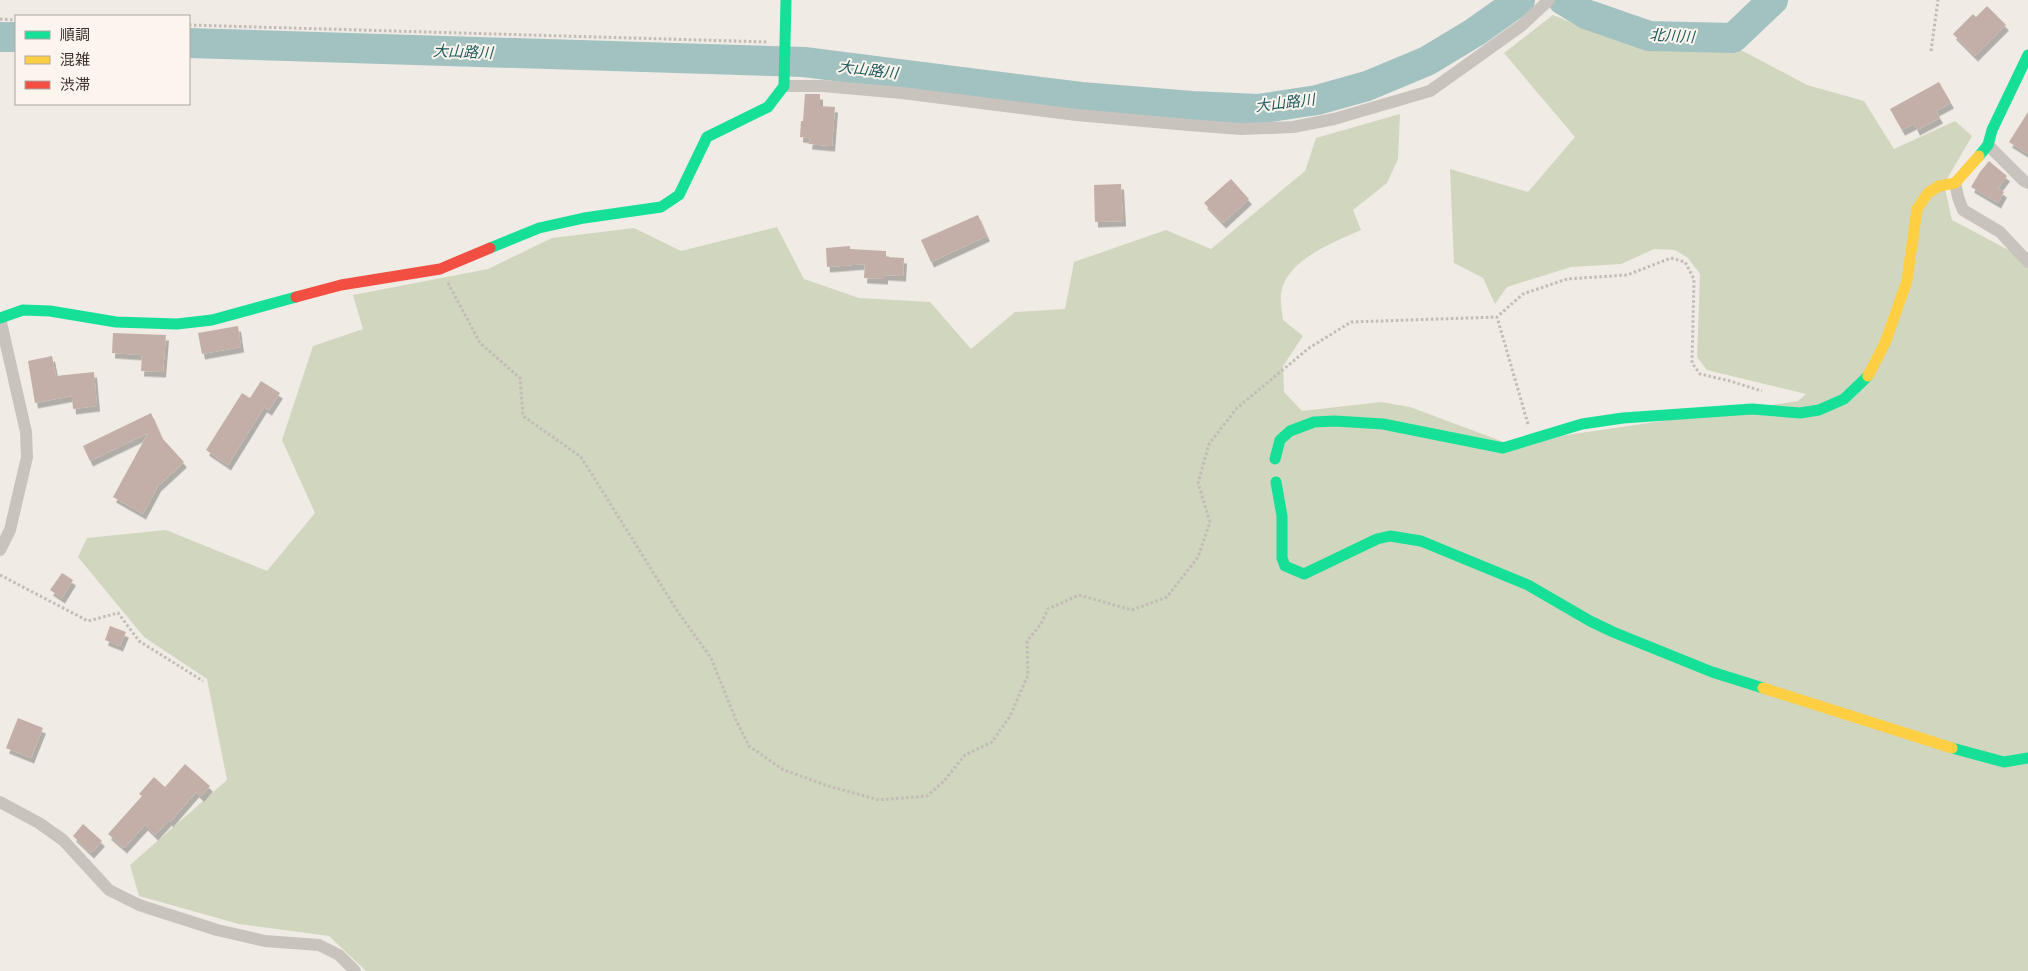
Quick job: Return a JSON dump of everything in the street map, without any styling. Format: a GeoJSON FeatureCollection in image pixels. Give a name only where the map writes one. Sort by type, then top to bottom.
{"type":"FeatureCollection","features":[{"type":"Feature","properties":{"kind":"street"},"geometry":{"type":"LineString","coordinates":[[0,550],[10,530],[27,457],[26,432],[0,318],[23,310],[50,311],[116,322],[177,324],[212,320],[341,285],[440,269],[539,228],[592,217],[661,207],[679,195],[707,137],[768,107],[784,82],[786,0]]}},
{"type":"Feature","properties":{"kind":"street"},"geometry":{"type":"LineString","coordinates":[[784,82],[902,93],[1188,126],[1293,127],[1334,119],[1430,91],[1521,26],[1550,0]]}},
{"type":"Feature","properties":{"kind":"street"},"geometry":{"type":"LineString","coordinates":[[1275,459],[1280,440],[1290,431],[1314,422],[1335,421],[1383,424],[1503,448],[1582,424],[1623,418],[1752,409],[1800,413],[1819,410],[1844,399],[1868,376],[1885,343],[1907,281],[1917,209],[1928,193],[1939,186],[1955,183],[1988,145],[1992,130],[2028,55]]}},
{"type":"Feature","properties":{"kind":"street"},"geometry":{"type":"LineString","coordinates":[[1988,145],[2028,183]]}},
{"type":"Feature","properties":{"kind":"street"},"geometry":{"type":"LineString","coordinates":[[1955,183],[1963,210],[2000,232],[2028,262]]}},
{"type":"Feature","properties":{"kind":"street"},"geometry":{"type":"LineString","coordinates":[[1276,482],[1282,516],[1282,558],[1285,566],[1294,571],[1304,574],[1377,539],[1390,536],[1421,541],[1528,585],[1590,621],[1613,632],[1712,672],[1981,757],[2004,762],[2028,758]]}},
{"type":"Feature","properties":{"kind":"street"},"geometry":{"type":"LineString","coordinates":[[0,802],[40,823],[63,840],[108,890],[138,905],[217,930],[265,941],[319,945],[339,955],[355,971]]}},
{"type":"Feature","properties":{"kind":"path"},"geometry":{"type":"LineString","coordinates":[[1931,51],[1938,0]]}},
{"type":"Feature","properties":{"kind":"path"},"geometry":{"type":"LineString","coordinates":[[0,19],[15,20]]}},
{"type":"Feature","properties":{"kind":"path"},"geometry":{"type":"LineString","coordinates":[[190,25],[785,42]]}},
{"type":"Feature","properties":{"kind":"path"},"geometry":{"type":"LineString","coordinates":[[440,269],[480,343],[520,378],[524,416],[581,457],[678,612],[711,658],[736,720],[749,746],[782,769],[825,785],[879,800],[927,796],[944,781],[965,754],[992,742],[1010,716],[1028,675],[1026,641],[1041,624],[1048,610],[1079,595],[1132,610],[1167,597],[1198,557],[1210,522],[1198,483],[1209,444],[1237,408],[1309,348],[1351,322],[1497,317],[1523,294],[1568,279],[1627,275],[1671,258],[1685,262],[1694,278],[1692,363],[1700,374],[1730,380],[1763,392]]}},
{"type":"Feature","properties":{"kind":"path"},"geometry":{"type":"LineString","coordinates":[[1497,317],[1526,422],[1542,437]]}},
{"type":"Feature","properties":{"kind":"path"},"geometry":{"type":"LineString","coordinates":[[0,575],[88,621],[118,613],[139,641],[203,681]]}},
{"type":"Feature","properties":{"kind":"green space"},"geometry":{"type":"Polygon","coordinates":[[[1553,15],[1602,35],[1743,51],[1807,85],[1864,101],[1894,149],[1955,121],[1972,136],[1944,184],[1952,220],[2016,254],[2028,252],[2028,971],[366,971],[329,936],[239,924],[139,896],[130,865],[227,780],[207,679],[144,637],[78,557],[87,538],[166,530],[267,571],[315,513],[282,440],[313,346],[363,329],[353,295],[488,269],[552,238],[634,228],[681,251],[777,227],[804,279],[859,298],[930,302],[971,349],[1015,312],[1065,309],[1074,262],[1166,230],[1211,249],[1305,171],[1316,138],[1400,114],[1398,159],[1387,183],[1353,210],[1361,230],[1338,240],[1301,262],[1285,281],[1281,293],[1283,320],[1303,336],[1283,366],[1284,392],[1302,411],[1381,402],[1410,407],[1512,445],[1553,437],[1798,401],[1806,394],[1707,370],[1697,357],[1700,274],[1688,258],[1675,250],[1654,249],[1621,264],[1571,267],[1507,287],[1495,304],[1483,278],[1454,263],[1450,169],[1528,192],[1575,137],[1504,53],[1553,15]]]}},
{"type":"Feature","properties":{"kind":"building"},"geometry":{"type":"Polygon","coordinates":[[[1987,6],[2006,25],[1975,56],[1953,34],[1973,14],[1976,17],[1987,6]]]}},
{"type":"Feature","properties":{"kind":"building"},"geometry":{"type":"Polygon","coordinates":[[[1939,82],[1951,103],[1936,111],[1940,118],[1917,130],[1914,124],[1902,130],[1890,109],[1939,82]]]}},
{"type":"Feature","properties":{"kind":"building"},"geometry":{"type":"Polygon","coordinates":[[[805,94],[820,94],[820,106],[835,107],[832,146],[809,144],[810,138],[800,137],[805,94]]]}},
{"type":"Feature","properties":{"kind":"building"},"geometry":{"type":"Polygon","coordinates":[[[2028,112],[2028,154],[2009,142],[2028,112]]]}},
{"type":"Feature","properties":{"kind":"building"},"geometry":{"type":"Polygon","coordinates":[[[1989,161],[2007,176],[1998,188],[2004,192],[1998,203],[1971,187],[1989,161]]]}},
{"type":"Feature","properties":{"kind":"building"},"geometry":{"type":"Polygon","coordinates":[[[1231,179],[1249,199],[1223,223],[1204,203],[1231,179]]]}},
{"type":"Feature","properties":{"kind":"building"},"geometry":{"type":"Polygon","coordinates":[[[1121,184],[1123,221],[1095,222],[1094,185],[1121,184]]]}},
{"type":"Feature","properties":{"kind":"building"},"geometry":{"type":"Polygon","coordinates":[[[978,215],[987,236],[931,262],[921,240],[978,215]]]}},
{"type":"Feature","properties":{"kind":"building"},"geometry":{"type":"Polygon","coordinates":[[[850,246],[850,249],[886,251],[886,257],[904,258],[903,276],[885,275],[885,279],[864,278],[865,264],[827,267],[826,248],[850,246]]]}},
{"type":"Feature","properties":{"kind":"building"},"geometry":{"type":"Polygon","coordinates":[[[238,326],[241,347],[202,354],[198,333],[238,326]]]}},
{"type":"Feature","properties":{"kind":"building"},"geometry":{"type":"Polygon","coordinates":[[[113,333],[166,335],[163,372],[141,371],[142,355],[112,353],[113,333]]]}},
{"type":"Feature","properties":{"kind":"building"},"geometry":{"type":"Polygon","coordinates":[[[52,356],[56,376],[94,372],[97,406],[73,409],[72,396],[35,403],[28,361],[52,356]]]}},
{"type":"Feature","properties":{"kind":"building"},"geometry":{"type":"Polygon","coordinates":[[[261,381],[280,393],[269,410],[264,407],[228,465],[206,450],[242,393],[250,398],[261,381]]]}},
{"type":"Feature","properties":{"kind":"building"},"geometry":{"type":"Polygon","coordinates":[[[151,413],[162,438],[184,462],[158,486],[143,514],[113,497],[148,433],[90,461],[83,446],[151,413]]]}},
{"type":"Feature","properties":{"kind":"building"},"geometry":{"type":"Polygon","coordinates":[[[62,573],[73,580],[62,598],[50,590],[62,573]]]}},
{"type":"Feature","properties":{"kind":"building"},"geometry":{"type":"Polygon","coordinates":[[[110,626],[126,632],[120,646],[105,640],[110,626]]]}},
{"type":"Feature","properties":{"kind":"building"},"geometry":{"type":"Polygon","coordinates":[[[18,718],[43,728],[31,758],[6,748],[18,718]]]}},
{"type":"Feature","properties":{"kind":"building"},"geometry":{"type":"Polygon","coordinates":[[[185,764],[210,786],[201,796],[196,792],[170,822],[169,820],[155,835],[145,825],[124,848],[108,834],[142,796],[139,794],[154,777],[165,787],[185,764]]]}},
{"type":"Feature","properties":{"kind":"building"},"geometry":{"type":"Polygon","coordinates":[[[83,824],[102,841],[91,853],[73,836],[83,824]]]}},
{"type":"Feature","properties":{"kind":"waterway","name":"大山路川"},"geometry":{"type":"LineString","coordinates":[[190,43],[804,62],[1081,97],[1258,109],[1317,100],[1367,86],[1427,61],[1475,32],[1520,0]]}},
{"type":"Feature","properties":{"kind":"waterway","name":"北川川"},"geometry":{"type":"LineString","coordinates":[[1563,0],[1586,14],[1649,36],[1733,38],[1773,0]]}},
{"type":"Feature","properties":{"kind":"waterway","name":"大山路川"},"geometry":{"type":"LineString","coordinates":[[0,37],[15,37]]}},
{"type":"Feature","properties":{"kind":"traffic: fast"},"geometry":{"type":"LineString","coordinates":[[490,248],[539,228],[584,218],[661,207],[679,195],[707,137],[768,107],[784,86],[786,0]]}},
{"type":"Feature","properties":{"kind":"traffic: fast"},"geometry":{"type":"LineString","coordinates":[[1979,156],[1988,145],[1992,130],[2028,55]]}},
{"type":"Feature","properties":{"kind":"traffic: fast"},"geometry":{"type":"LineString","coordinates":[[0,318],[23,310],[50,311],[116,322],[177,324],[212,320],[296,297]]}},
{"type":"Feature","properties":{"kind":"traffic: fast"},"geometry":{"type":"LineString","coordinates":[[1275,459],[1280,440],[1290,431],[1314,422],[1335,421],[1383,424],[1503,448],[1582,424],[1623,418],[1752,409],[1800,413],[1819,410],[1844,399],[1868,376]]}},
{"type":"Feature","properties":{"kind":"traffic: fast"},"geometry":{"type":"LineString","coordinates":[[1276,482],[1282,516],[1282,558],[1285,566],[1304,574],[1377,539],[1390,536],[1421,541],[1528,585],[1590,621],[1613,632],[1712,672],[1763,688]]}},
{"type":"Feature","properties":{"kind":"traffic: fast"},"geometry":{"type":"LineString","coordinates":[[1952,748],[2004,762],[2028,758]]}},
{"type":"Feature","properties":{"kind":"traffic: slow"},"geometry":{"type":"LineString","coordinates":[[1868,376],[1885,343],[1907,281],[1917,209],[1928,193],[1939,186],[1955,183],[1979,156]]}},
{"type":"Feature","properties":{"kind":"traffic: slow"},"geometry":{"type":"LineString","coordinates":[[1763,688],[1952,748]]}},
{"type":"Feature","properties":{"kind":"traffic: jam"},"geometry":{"type":"LineString","coordinates":[[296,297],[341,285],[440,269],[490,248]]}}]}
